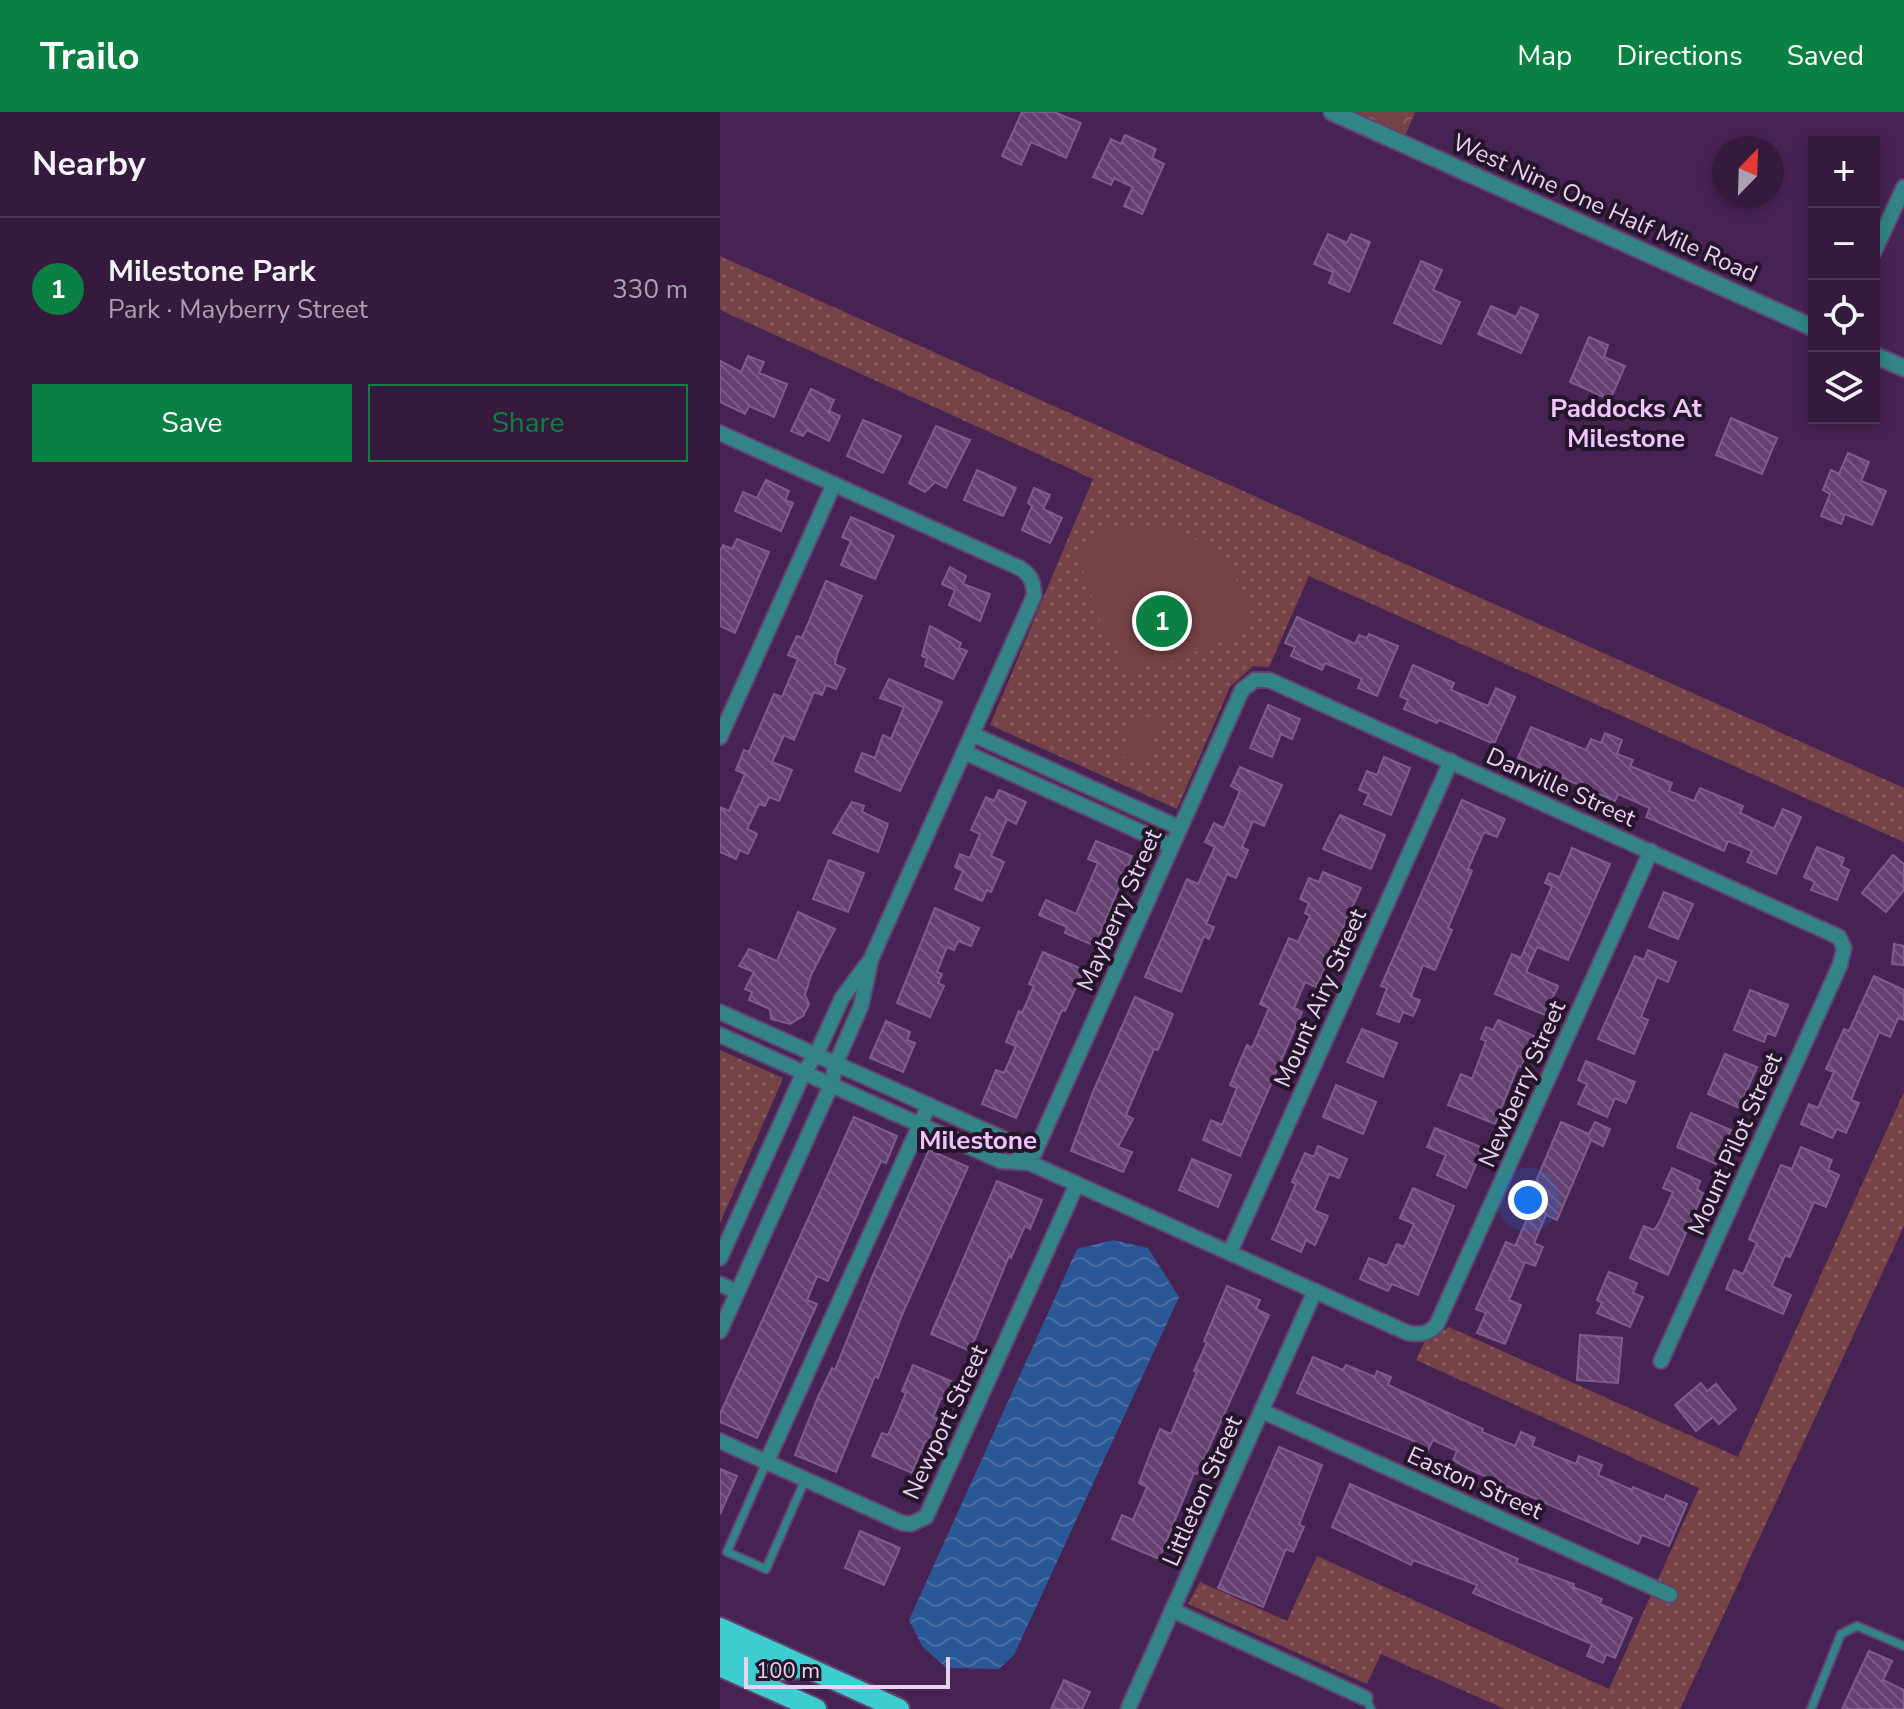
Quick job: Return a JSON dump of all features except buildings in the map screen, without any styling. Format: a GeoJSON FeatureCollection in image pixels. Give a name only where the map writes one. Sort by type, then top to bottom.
{"type":"FeatureCollection","features":[{"type":"Feature","properties":{"kind":"main road"},"geometry":{"type":"LineString","coordinates":[[720,1628],[899,1709]]}},
{"type":"Feature","properties":{"kind":"main road"},"geometry":{"type":"LineString","coordinates":[[720,1647],[773,1671],[806,1667]]}},
{"type":"Feature","properties":{"kind":"main road"},"geometry":{"type":"LineString","coordinates":[[720,1666],[816,1709]]}},
{"type":"Feature","properties":{"kind":"street","name":"West Nine One Half Mile Road"},"geometry":{"type":"LineString","coordinates":[[1332,112],[1808,325]]}},
{"type":"Feature","properties":{"kind":"street"},"geometry":{"type":"LineString","coordinates":[[1880,239],[1904,187]]}},
{"type":"Feature","properties":{"kind":"street"},"geometry":{"type":"LineString","coordinates":[[1880,358],[1904,368]]}},
{"type":"Feature","properties":{"kind":"street"},"geometry":{"type":"LineString","coordinates":[[720,433],[1020,568],[1030,577],[1034,596],[871,959],[861,1006],[836,1063],[831,1085],[720,1331]]}},
{"type":"Feature","properties":{"kind":"street"},"geometry":{"type":"LineString","coordinates":[[720,737],[834,484]]}},
{"type":"Feature","properties":{"kind":"street","name":"Danville Street"},"geometry":{"type":"LineString","coordinates":[[1255,680],[1269,680],[1651,851],[1835,934],[1843,945]]}},
{"type":"Feature","properties":{"kind":"street","name":"Mayberry Street"},"geometry":{"type":"LineString","coordinates":[[1030,1163],[1242,690],[1255,680]]}},
{"type":"Feature","properties":{"kind":"street"},"geometry":{"type":"LineString","coordinates":[[972,734],[1180,828]]}},
{"type":"Feature","properties":{"kind":"street"},"geometry":{"type":"LineString","coordinates":[[964,752],[1172,846]]}},
{"type":"Feature","properties":{"kind":"street","name":"Mount Airy Street"},"geometry":{"type":"LineString","coordinates":[[1230,1252],[1451,761]]}},
{"type":"Feature","properties":{"kind":"street","name":"Newberry Street"},"geometry":{"type":"LineString","coordinates":[[1315,1291],[1408,1333],[1418,1335],[1428,1332],[1437,1324],[1651,851]]}},
{"type":"Feature","properties":{"kind":"street","name":"Mount Pilot Street"},"geometry":{"type":"LineString","coordinates":[[1661,1361],[1840,965],[1843,945]]}},
{"type":"Feature","properties":{"kind":"street"},"geometry":{"type":"LineString","coordinates":[[720,1258],[804,1072],[816,1055],[842,998],[871,959]]}},
{"type":"Feature","properties":{"kind":"street"},"geometry":{"type":"LineString","coordinates":[[720,1012],[1011,1142],[1030,1163]]}},
{"type":"Feature","properties":{"kind":"street"},"geometry":{"type":"LineString","coordinates":[[720,1035],[1003,1162],[1030,1163],[1315,1291]]}},
{"type":"Feature","properties":{"kind":"street"},"geometry":{"type":"LineString","coordinates":[[767,1461],[929,1105]]}},
{"type":"Feature","properties":{"kind":"street","name":"Newport Street"},"geometry":{"type":"LineString","coordinates":[[720,1441],[902,1523],[911,1524],[926,1517],[1077,1184]]}},
{"type":"Feature","properties":{"kind":"street"},"geometry":{"type":"LineString","coordinates":[[720,1284],[737,1292]]}},
{"type":"Feature","properties":{"kind":"street","name":"Littleton Street"},"geometry":{"type":"LineString","coordinates":[[1128,1709],[1315,1291]]}},
{"type":"Feature","properties":{"kind":"street","name":"Easton Street"},"geometry":{"type":"LineString","coordinates":[[1262,1411],[1670,1595]]}},
{"type":"Feature","properties":{"kind":"street"},"geometry":{"type":"LineString","coordinates":[[1172,1610],[1368,1703]]}},
{"type":"Feature","properties":{"kind":"lane"},"geometry":{"type":"LineString","coordinates":[[767,1461],[727,1552],[766,1569],[805,1480]]}},
{"type":"Feature","properties":{"kind":"lane"},"geometry":{"type":"LineString","coordinates":[[1811,1709],[1841,1634],[1857,1626],[1904,1646]]}},
{"type":"Feature","properties":{"kind":"green space"},"geometry":{"type":"Polygon","coordinates":[[[1351,112],[1415,112],[1405,136],[1351,112]]]}},
{"type":"Feature","properties":{"kind":"green space"},"geometry":{"type":"Polygon","coordinates":[[[720,256],[1904,788],[1904,842],[1309,576],[1269,667],[1253,666],[1230,687],[1177,809],[990,725],[1093,479],[720,310],[720,256]]]}},
{"type":"Feature","properties":{"kind":"green space"},"geometry":{"type":"Polygon","coordinates":[[[1146,525],[1183,534],[1213,551],[1234,576],[1250,611],[1241,634],[1164,664],[1162,659],[1131,671],[1124,668],[1113,637],[1107,639],[1079,558],[1086,542],[1099,532],[1146,525]]]}},
{"type":"Feature","properties":{"kind":"green space"},"geometry":{"type":"Polygon","coordinates":[[[1139,713],[1162,723],[1143,766],[1120,755],[1139,713]]]}},
{"type":"Feature","properties":{"kind":"green space"},"geometry":{"type":"Polygon","coordinates":[[[720,1050],[783,1078],[720,1223],[720,1050]]]}},
{"type":"Feature","properties":{"kind":"green space"},"geometry":{"type":"Polygon","coordinates":[[[1904,1092],[1904,1226],[1680,1709],[1505,1709],[1381,1654],[1367,1684],[1188,1604],[1200,1582],[1287,1621],[1317,1556],[1609,1689],[1699,1488],[1416,1360],[1424,1343],[1449,1327],[1738,1457],[1904,1092]]]}},
{"type":"Feature","properties":{"kind":"water"},"geometry":{"type":"Polygon","coordinates":[[[1113,1240],[1148,1248],[1179,1297],[1014,1655],[999,1669],[946,1668],[922,1646],[909,1620],[1077,1249],[1113,1240]]]}},
{"type":"Feature","properties":{"kind":"place","name":"Milestone Park"},"geometry":{"type":"Point","coordinates":[1162,621]}},
{"type":"Feature","properties":{"kind":"district","name":"Paddocks At Milestone"},"geometry":{"type":"Point","coordinates":[1626,423]}},
{"type":"Feature","properties":{"kind":"district","name":"Milestone"},"geometry":{"type":"Point","coordinates":[978,1140]}}]}
